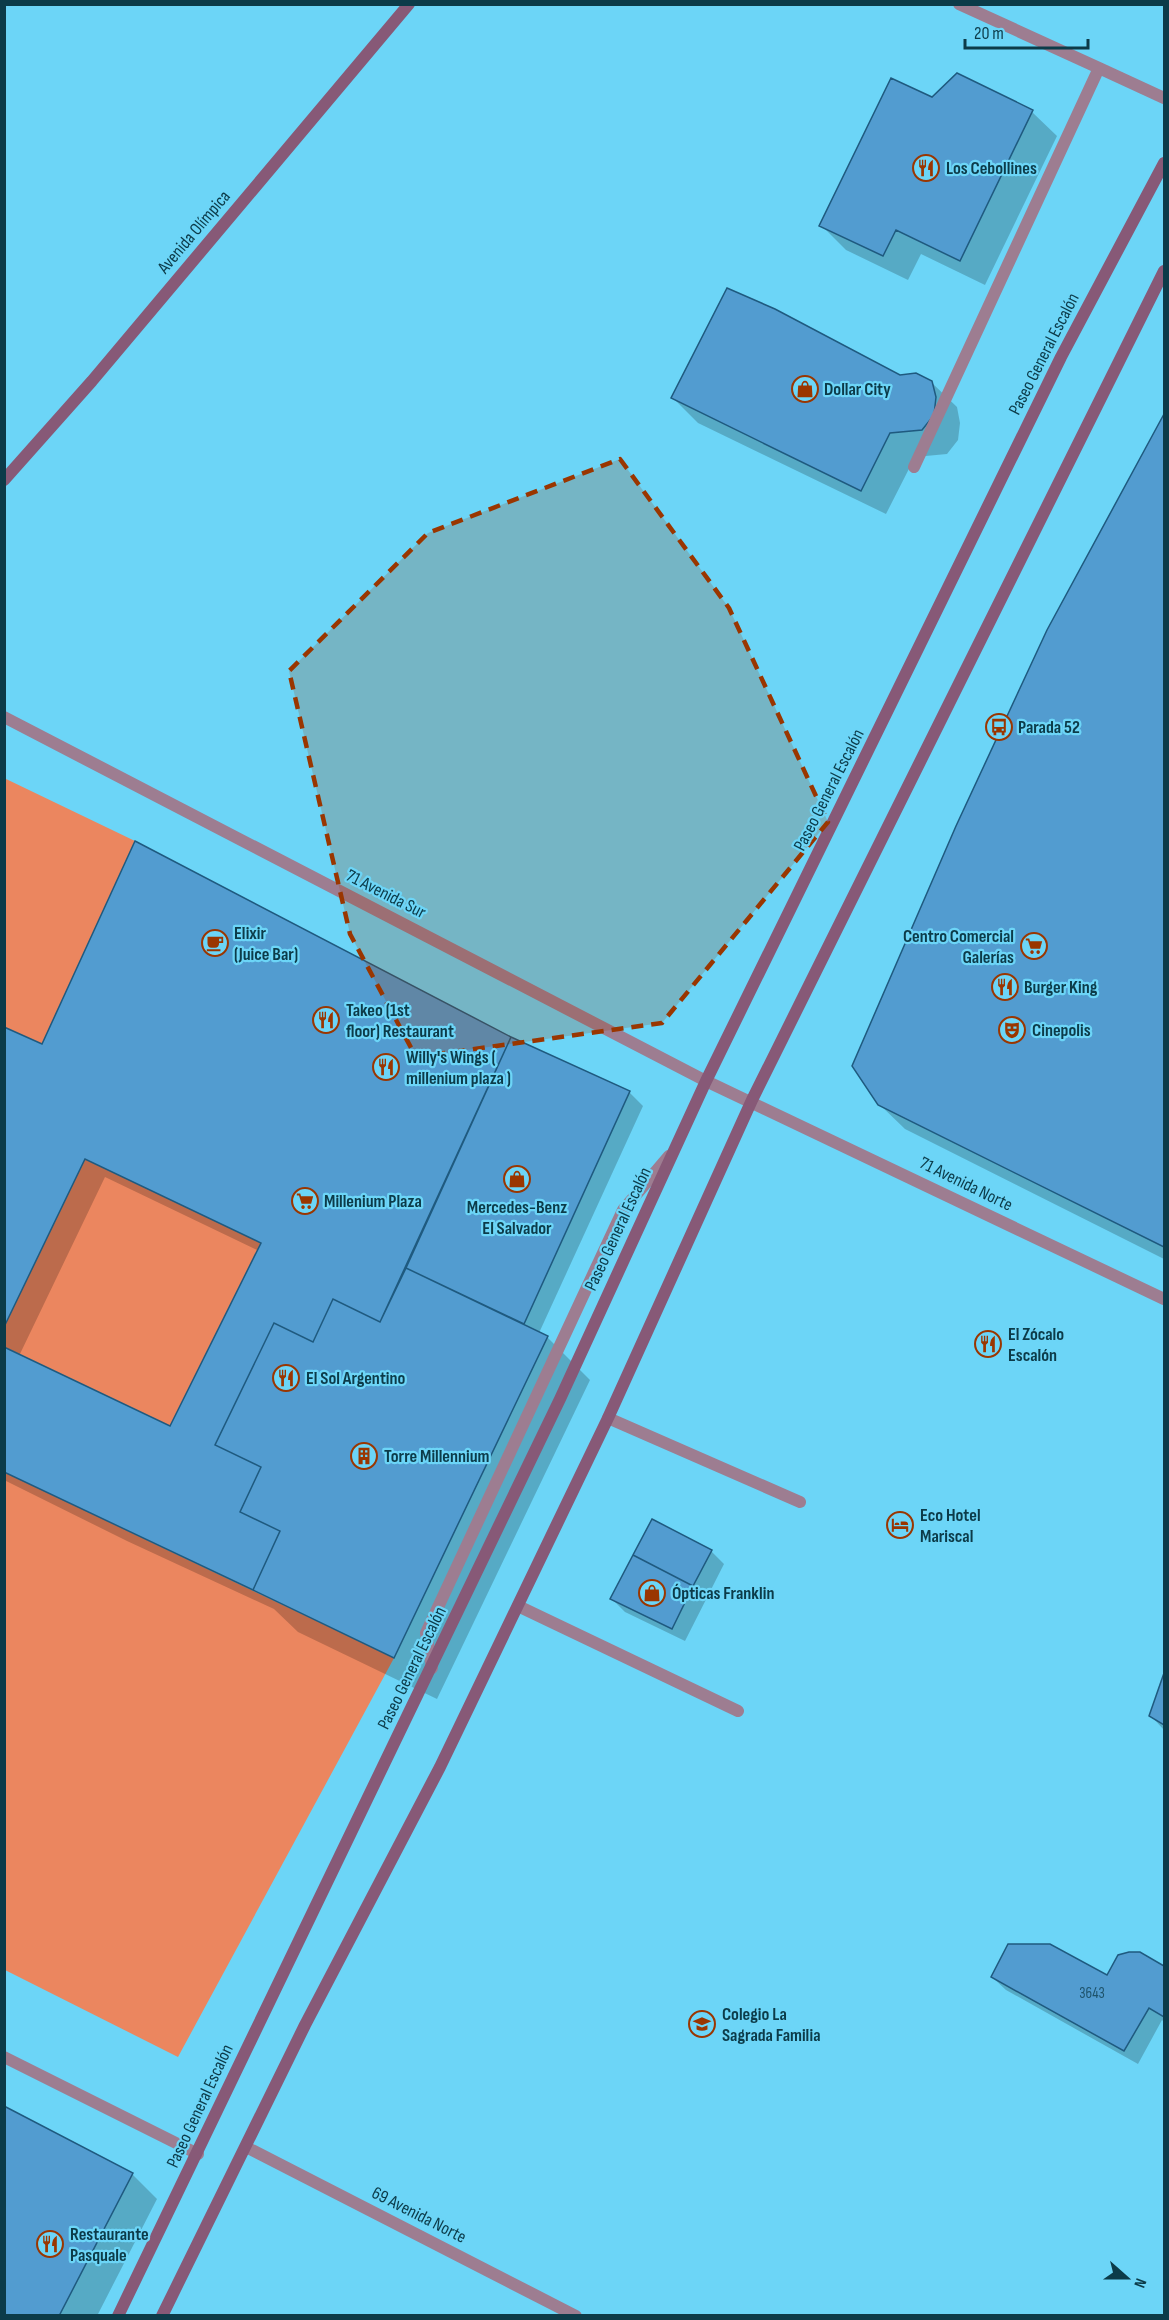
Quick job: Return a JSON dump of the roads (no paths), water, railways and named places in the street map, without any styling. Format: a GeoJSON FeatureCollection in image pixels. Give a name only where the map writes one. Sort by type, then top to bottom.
{"type":"FeatureCollection","features":[{"type":"Feature","properties":{"kind":"main road","name":"Avenida Olímpica"},"geometry":{"type":"LineString","coordinates":[[4,480],[92,381],[409,4]]}},
{"type":"Feature","properties":{"kind":"main road","name":"Paseo General Escalón"},"geometry":{"type":"LineString","coordinates":[[118,2316],[432,1668],[560,1399],[706,1081],[1061,357],[1164,163]]}},
{"type":"Feature","properties":{"kind":"main road"},"geometry":{"type":"LineString","coordinates":[[162,2316],[440,1767],[608,1418],[752,1100],[1164,271]]}},
{"type":"Feature","properties":{"kind":"street"},"geometry":{"type":"LineString","coordinates":[[959,4],[1164,98]]}},
{"type":"Feature","properties":{"kind":"street"},"geometry":{"type":"LineString","coordinates":[[914,467],[1099,68]]}},
{"type":"Feature","properties":{"kind":"street","name":"71 Avenida Sur"},"geometry":{"type":"LineString","coordinates":[[4,717],[706,1081],[752,1100]]}},
{"type":"Feature","properties":{"kind":"street","name":"71 Avenida Norte"},"geometry":{"type":"LineString","coordinates":[[752,1100],[1164,1299]]}},
{"type":"Feature","properties":{"kind":"street"},"geometry":{"type":"LineString","coordinates":[[432,1668],[426,1633],[623,1210],[674,1150]]}},
{"type":"Feature","properties":{"kind":"street"},"geometry":{"type":"LineString","coordinates":[[608,1418],[800,1502]]}},
{"type":"Feature","properties":{"kind":"street"},"geometry":{"type":"LineString","coordinates":[[518,1606],[738,1711]]}},
{"type":"Feature","properties":{"kind":"street"},"geometry":{"type":"LineString","coordinates":[[4,2058],[198,2154]]}},
{"type":"Feature","properties":{"kind":"street","name":"69 Avenida Norte"},"geometry":{"type":"LineString","coordinates":[[246,2147],[576,2316]]}},
{"type":"Feature","properties":{"kind":"place","name":"Los Cebollines"},"geometry":{"type":"Point","coordinates":[926,168]}},
{"type":"Feature","properties":{"kind":"place","name":"Dollar City"},"geometry":{"type":"Point","coordinates":[805,389]}},
{"type":"Feature","properties":{"kind":"place","name":"Parada 52"},"geometry":{"type":"Point","coordinates":[999,727]}},
{"type":"Feature","properties":{"kind":"place","name":"Elixir (Juice Bar)"},"geometry":{"type":"Point","coordinates":[215,943]}},
{"type":"Feature","properties":{"kind":"place","name":"Centro Comercial Galerías"},"geometry":{"type":"Point","coordinates":[1034,946]}},
{"type":"Feature","properties":{"kind":"place","name":"Burger King"},"geometry":{"type":"Point","coordinates":[1005,987]}},
{"type":"Feature","properties":{"kind":"place","name":"Takeo (1st floor) Restaurant"},"geometry":{"type":"Point","coordinates":[326,1020]}},
{"type":"Feature","properties":{"kind":"place","name":"Cinepolis"},"geometry":{"type":"Point","coordinates":[1012,1030]}},
{"type":"Feature","properties":{"kind":"place","name":"Willy's Wings ( millenium plaza )"},"geometry":{"type":"Point","coordinates":[386,1067]}},
{"type":"Feature","properties":{"kind":"place","name":"Mercedes-Benz El Salvador"},"geometry":{"type":"Point","coordinates":[517,1179]}},
{"type":"Feature","properties":{"kind":"place","name":"Millenium Plaza"},"geometry":{"type":"Point","coordinates":[305,1201]}},
{"type":"Feature","properties":{"kind":"place","name":"El Zócalo Escalón"},"geometry":{"type":"Point","coordinates":[988,1344]}},
{"type":"Feature","properties":{"kind":"place","name":"El Sol Argentino"},"geometry":{"type":"Point","coordinates":[286,1378]}},
{"type":"Feature","properties":{"kind":"place","name":"Torre Millennium"},"geometry":{"type":"Point","coordinates":[364,1456]}},
{"type":"Feature","properties":{"kind":"place","name":"Eco Hotel Mariscal"},"geometry":{"type":"Point","coordinates":[900,1525]}},
{"type":"Feature","properties":{"kind":"place","name":"Ópticas Franklin"},"geometry":{"type":"Point","coordinates":[652,1593]}},
{"type":"Feature","properties":{"kind":"place","name":"Colegio La Sagrada Familia"},"geometry":{"type":"Point","coordinates":[702,2024]}},
{"type":"Feature","properties":{"kind":"place","name":"Restaurante Pasquale"},"geometry":{"type":"Point","coordinates":[50,2244]}}]}
